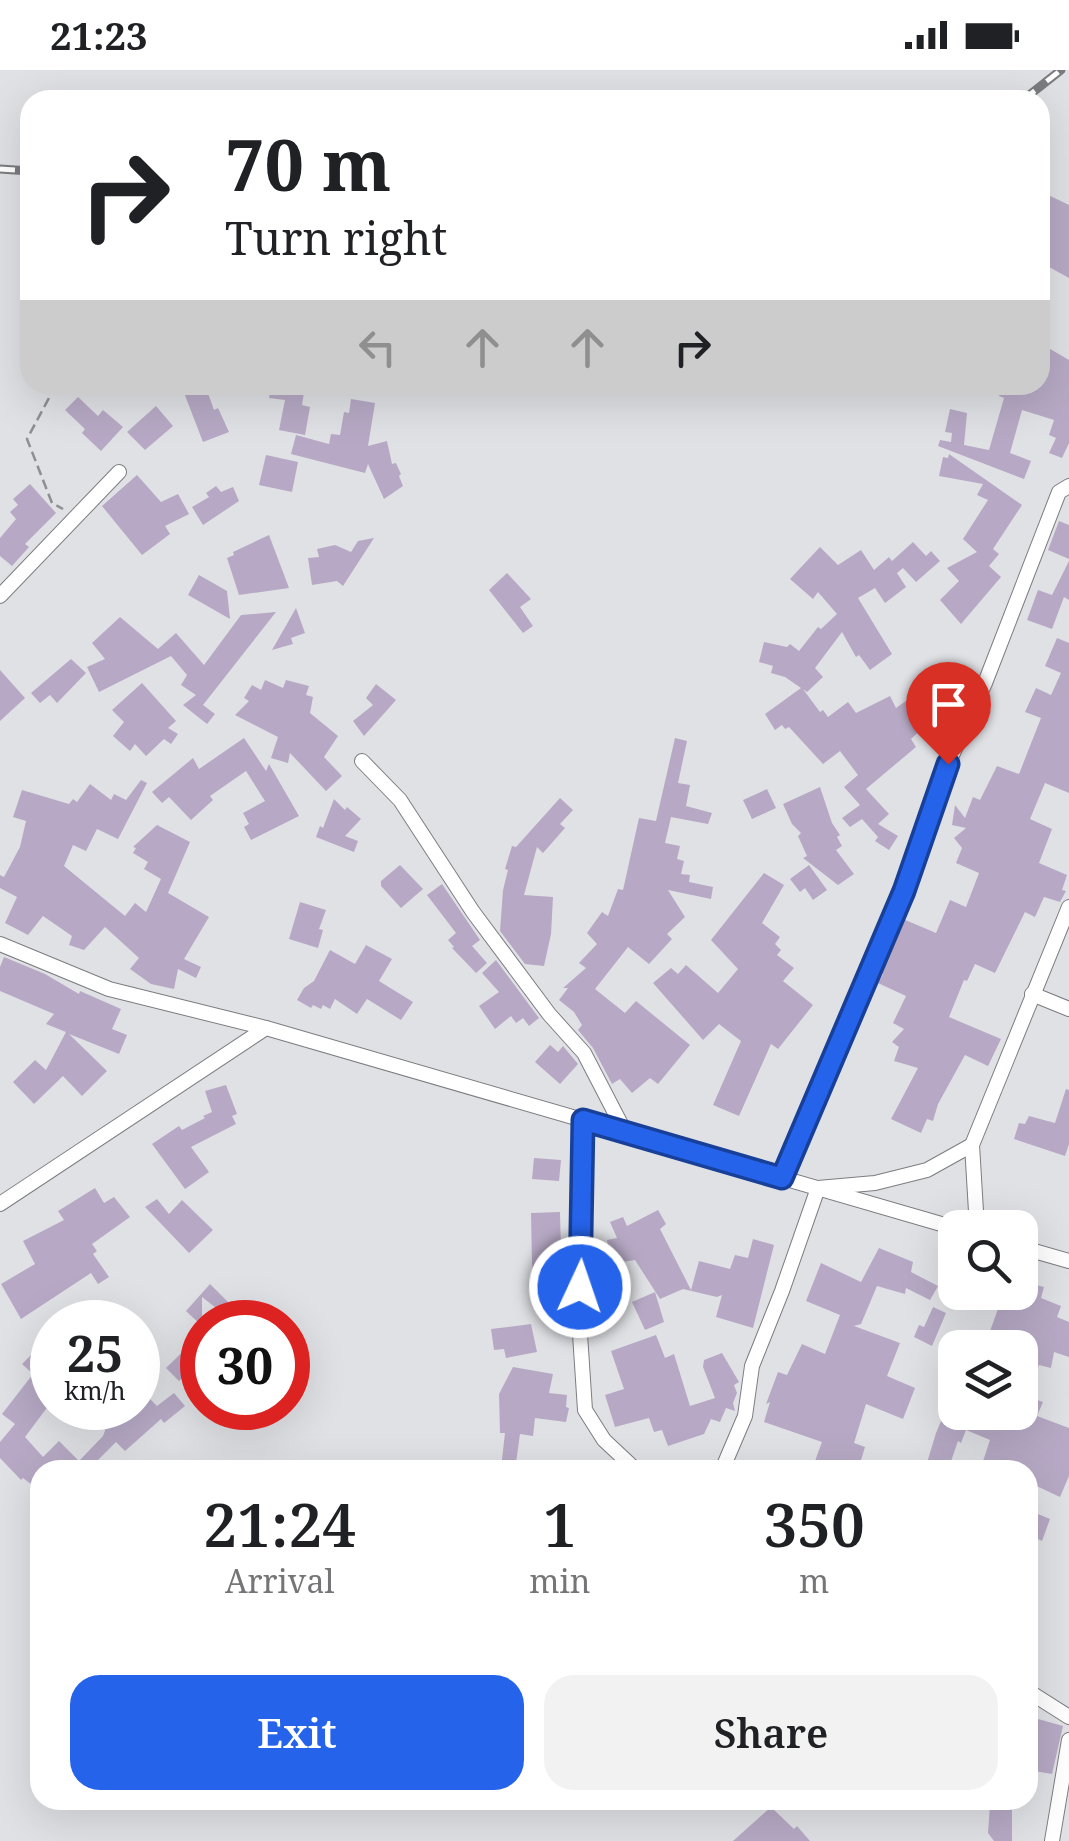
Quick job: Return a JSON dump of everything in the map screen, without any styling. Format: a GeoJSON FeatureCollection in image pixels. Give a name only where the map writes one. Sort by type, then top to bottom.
{"type":"FeatureCollection","features":[{"type":"Feature","properties":{"kind":"street"},"geometry":{"type":"LineString","coordinates":[[0,596],[119,472]]}},
{"type":"Feature","properties":{"kind":"street"},"geometry":{"type":"LineString","coordinates":[[782,1178],[904,891],[948,764],[986,683],[1045,528],[1060,492],[1069,486]]}},
{"type":"Feature","properties":{"kind":"street"},"geometry":{"type":"LineString","coordinates":[[362,760],[400,800],[472,912],[549,1014],[584,1053],[625,1132]]}},
{"type":"Feature","properties":{"kind":"street"},"geometry":{"type":"LineString","coordinates":[[977,1210],[972,1145],[1069,907]]}},
{"type":"Feature","properties":{"kind":"street"},"geometry":{"type":"LineString","coordinates":[[0,944],[109,990],[266,1028],[938,1223]]}},
{"type":"Feature","properties":{"kind":"street"},"geometry":{"type":"LineString","coordinates":[[1032,994],[1069,1008]]}},
{"type":"Feature","properties":{"kind":"street"},"geometry":{"type":"LineString","coordinates":[[0,1204],[266,1028]]}},
{"type":"Feature","properties":{"kind":"street"},"geometry":{"type":"LineString","coordinates":[[583,1120],[579,1319],[586,1410],[604,1440],[625,1460]]}},
{"type":"Feature","properties":{"kind":"street"},"geometry":{"type":"LineString","coordinates":[[818,1188],[875,1183],[928,1170],[972,1145]]}},
{"type":"Feature","properties":{"kind":"street"},"geometry":{"type":"LineString","coordinates":[[726,1460],[745,1416],[752,1366],[818,1188]]}},
{"type":"Feature","properties":{"kind":"street"},"geometry":{"type":"LineString","coordinates":[[1038,1252],[1069,1261]]}},
{"type":"Feature","properties":{"kind":"street"},"geometry":{"type":"LineString","coordinates":[[1038,1698],[1069,1717]]}},
{"type":"Feature","properties":{"kind":"street"},"geometry":{"type":"LineString","coordinates":[[1052,1841],[1069,1740]]}},
{"type":"Feature","properties":{"kind":"path"},"geometry":{"type":"LineString","coordinates":[[50,395],[26,439],[52,503],[76,516]]}},
{"type":"Feature","properties":{"kind":"building"},"geometry":{"type":"Polygon","coordinates":[[[1050,196],[1069,205],[1069,278],[1050,268],[1050,196]]]}},
{"type":"Feature","properties":{"kind":"building"},"geometry":{"type":"Polygon","coordinates":[[[1050,349],[1069,360],[1069,443],[1062,458],[1049,453],[1056,438],[1049,435],[1054,420],[1022,410],[1010,453],[1031,461],[1024,479],[938,446],[940,440],[951,442],[952,433],[945,432],[950,409],[967,413],[964,445],[989,450],[1004,398],[999,396],[1050,395],[1050,349]]]}},
{"type":"Feature","properties":{"kind":"building"},"geometry":{"type":"Polygon","coordinates":[[[185,395],[209,395],[229,432],[203,442],[185,395]]]}},
{"type":"Feature","properties":{"kind":"building"},"geometry":{"type":"Polygon","coordinates":[[[304,395],[302,405],[310,407],[305,435],[279,430],[285,400],[269,398],[304,395]]]}},
{"type":"Feature","properties":{"kind":"building"},"geometry":{"type":"Polygon","coordinates":[[[78,397],[98,416],[103,410],[123,427],[101,451],[65,410],[78,397]]]}},
{"type":"Feature","properties":{"kind":"building"},"geometry":{"type":"Polygon","coordinates":[[[351,399],[375,403],[368,446],[387,441],[392,464],[396,463],[401,474],[403,486],[384,499],[368,464],[365,473],[291,454],[296,435],[329,444],[331,434],[340,435],[351,399]]]}},
{"type":"Feature","properties":{"kind":"building"},"geometry":{"type":"Polygon","coordinates":[[[156,406],[173,426],[145,450],[127,432],[156,406]]]}},
{"type":"Feature","properties":{"kind":"building"},"geometry":{"type":"Polygon","coordinates":[[[949,454],[1022,505],[993,549],[999,554],[989,566],[1001,577],[961,624],[940,600],[959,581],[947,568],[977,552],[963,539],[988,500],[977,495],[983,484],[939,476],[943,457],[948,458],[949,454]]]}},
{"type":"Feature","properties":{"kind":"building"},"geometry":{"type":"Polygon","coordinates":[[[266,455],[298,462],[292,492],[259,485],[266,455]]]}},
{"type":"Feature","properties":{"kind":"building"},"geometry":{"type":"Polygon","coordinates":[[[137,475],[161,502],[178,494],[189,514],[165,526],[170,534],[142,555],[102,506],[137,475]]]}},
{"type":"Feature","properties":{"kind":"building"},"geometry":{"type":"Polygon","coordinates":[[[30,484],[56,513],[25,544],[29,547],[12,566],[0,556],[0,538],[16,519],[10,512],[18,505],[13,499],[30,484]]]}},
{"type":"Feature","properties":{"kind":"building"},"geometry":{"type":"Polygon","coordinates":[[[216,486],[221,492],[233,487],[239,501],[203,525],[192,507],[209,497],[206,493],[216,486]]]}},
{"type":"Feature","properties":{"kind":"building"},"geometry":{"type":"Polygon","coordinates":[[[1059,521],[1069,525],[1069,559],[1048,550],[1059,521]]]}},
{"type":"Feature","properties":{"kind":"building"},"geometry":{"type":"Polygon","coordinates":[[[269,535],[289,588],[239,595],[227,558],[269,535]]]}},
{"type":"Feature","properties":{"kind":"building"},"geometry":{"type":"Polygon","coordinates":[[[374,538],[343,586],[337,581],[312,585],[308,558],[319,557],[317,549],[335,545],[351,552],[358,541],[374,538]]]}},
{"type":"Feature","properties":{"kind":"building"},"geometry":{"type":"Polygon","coordinates":[[[913,542],[926,556],[931,551],[940,561],[916,582],[903,568],[897,573],[906,587],[885,603],[875,588],[858,598],[892,654],[870,670],[859,655],[856,657],[842,632],[815,668],[823,677],[807,692],[803,689],[828,717],[848,702],[856,713],[890,696],[896,708],[910,698],[929,722],[911,739],[916,747],[866,789],[889,814],[878,824],[898,836],[889,850],[875,841],[878,837],[862,819],[850,827],[842,818],[860,805],[844,787],[858,775],[840,751],[823,764],[789,727],[785,729],[782,725],[775,730],[765,714],[801,688],[771,673],[773,666],[759,662],[764,642],[787,647],[790,644],[799,651],[818,627],[821,629],[837,614],[818,592],[813,599],[790,579],[820,547],[838,565],[861,550],[874,570],[889,557],[892,561],[913,542]]]}},
{"type":"Feature","properties":{"kind":"building"},"geometry":{"type":"Polygon","coordinates":[[[1069,561],[1069,600],[1064,597],[1052,629],[1027,620],[1038,590],[1052,595],[1069,561]]]}},
{"type":"Feature","properties":{"kind":"building"},"geometry":{"type":"Polygon","coordinates":[[[507,573],[531,599],[520,607],[533,626],[523,633],[489,590],[507,573]]]}},
{"type":"Feature","properties":{"kind":"building"},"geometry":{"type":"Polygon","coordinates":[[[199,575],[227,591],[230,619],[188,595],[199,575]]]}},
{"type":"Feature","properties":{"kind":"building"},"geometry":{"type":"Polygon","coordinates":[[[296,608],[305,633],[291,638],[293,644],[272,650],[296,608]]]}},
{"type":"Feature","properties":{"kind":"building"},"geometry":{"type":"Polygon","coordinates":[[[276,612],[203,705],[215,714],[207,724],[183,705],[196,695],[181,685],[187,675],[171,656],[99,692],[87,667],[105,659],[92,643],[120,617],[158,649],[176,633],[204,665],[241,615],[276,612]]]}},
{"type":"Feature","properties":{"kind":"building"},"geometry":{"type":"Polygon","coordinates":[[[1057,638],[1069,643],[1069,793],[1045,783],[1030,819],[1052,829],[1039,863],[1067,875],[1062,890],[1066,891],[1060,902],[1044,897],[1035,917],[1025,912],[995,973],[975,964],[967,981],[964,980],[949,1017],[1001,1039],[988,1066],[965,1055],[933,1121],[927,1119],[921,1133],[891,1119],[918,1068],[894,1061],[899,1047],[892,1042],[904,1029],[893,1023],[906,996],[878,983],[883,974],[880,973],[903,919],[936,933],[950,900],[966,907],[979,873],[956,863],[962,848],[954,838],[966,828],[952,825],[955,805],[965,818],[973,797],[980,800],[997,766],[1019,774],[1041,718],[1025,712],[1036,688],[1051,695],[1061,673],[1045,666],[1057,638]]]}},
{"type":"Feature","properties":{"kind":"building"},"geometry":{"type":"Polygon","coordinates":[[[71,659],[86,673],[57,703],[50,695],[40,703],[31,693],[71,659]]]}},
{"type":"Feature","properties":{"kind":"building"},"geometry":{"type":"Polygon","coordinates":[[[0,670],[25,698],[0,721],[0,670]]]}},
{"type":"Feature","properties":{"kind":"building"},"geometry":{"type":"Polygon","coordinates":[[[265,680],[283,688],[286,680],[309,686],[306,695],[313,697],[310,713],[338,736],[324,757],[342,776],[326,791],[290,753],[288,763],[271,758],[278,737],[235,715],[249,701],[244,698],[252,685],[261,690],[265,680]]]}},
{"type":"Feature","properties":{"kind":"building"},"geometry":{"type":"Polygon","coordinates":[[[142,683],[176,721],[168,728],[178,734],[171,744],[164,739],[146,756],[135,744],[130,751],[113,736],[124,722],[112,710],[142,683]]]}},
{"type":"Feature","properties":{"kind":"building"},"geometry":{"type":"Polygon","coordinates":[[[376,684],[396,700],[364,736],[353,721],[373,705],[366,698],[376,684]]]}},
{"type":"Feature","properties":{"kind":"building"},"geometry":{"type":"Polygon","coordinates":[[[244,738],[266,771],[269,764],[299,816],[251,840],[244,827],[249,824],[243,813],[265,801],[246,771],[210,796],[213,800],[191,820],[169,797],[162,803],[152,792],[193,758],[199,769],[244,738]]]}},
{"type":"Feature","properties":{"kind":"building"},"geometry":{"type":"Polygon","coordinates":[[[675,738],[687,741],[678,783],[690,785],[686,806],[712,813],[708,824],[671,817],[665,843],[680,846],[677,859],[684,861],[681,874],[690,875],[689,882],[713,887],[711,899],[668,890],[685,917],[667,934],[672,939],[649,964],[628,947],[595,989],[625,1013],[636,1001],[690,1045],[658,1084],[650,1078],[632,1093],[620,1079],[612,1084],[593,1048],[578,1030],[582,1025],[574,1012],[559,1000],[568,988],[563,988],[586,968],[579,963],[597,944],[587,933],[602,912],[608,916],[618,889],[623,890],[639,818],[656,821],[675,738]]]}},
{"type":"Feature","properties":{"kind":"building"},"geometry":{"type":"Polygon","coordinates":[[[141,780],[147,783],[118,839],[97,829],[86,851],[73,845],[64,866],[125,916],[135,903],[146,912],[161,879],[144,869],[148,862],[133,853],[133,847],[157,825],[190,842],[168,893],[209,917],[184,959],[201,967],[196,978],[178,969],[174,989],[151,984],[130,969],[139,958],[105,927],[84,950],[69,945],[72,936],[43,916],[28,935],[5,923],[17,897],[0,888],[0,875],[4,877],[20,847],[26,821],[13,817],[22,790],[69,804],[73,799],[77,802],[90,784],[111,800],[114,794],[126,800],[141,780]]]}},
{"type":"Feature","properties":{"kind":"building"},"geometry":{"type":"Polygon","coordinates":[[[820,787],[840,835],[837,837],[842,846],[836,850],[854,874],[838,885],[803,858],[807,856],[798,836],[801,833],[783,804],[820,787]]]}},
{"type":"Feature","properties":{"kind":"building"},"geometry":{"type":"Polygon","coordinates":[[[767,789],[776,808],[752,819],[743,800],[767,789]]]}},
{"type":"Feature","properties":{"kind":"building"},"geometry":{"type":"Polygon","coordinates":[[[560,798],[573,810],[560,824],[565,828],[543,853],[537,847],[524,895],[553,897],[551,934],[544,966],[525,964],[500,931],[508,870],[505,869],[512,846],[516,847],[560,798]]]}},
{"type":"Feature","properties":{"kind":"building"},"geometry":{"type":"Polygon","coordinates":[[[334,799],[361,819],[345,836],[358,841],[354,852],[316,837],[334,799]]]}},
{"type":"Feature","properties":{"kind":"building"},"geometry":{"type":"Polygon","coordinates":[[[400,865],[423,889],[401,908],[381,886],[381,881],[400,865]]]}},
{"type":"Feature","properties":{"kind":"building"},"geometry":{"type":"Polygon","coordinates":[[[809,865],[827,890],[813,900],[805,888],[800,892],[790,879],[809,865]]]}},
{"type":"Feature","properties":{"kind":"building"},"geometry":{"type":"Polygon","coordinates":[[[764,873],[784,885],[762,923],[780,937],[775,944],[781,950],[777,955],[794,968],[783,981],[813,1005],[778,1049],[771,1044],[739,1116],[713,1105],[741,1041],[719,1024],[703,1040],[653,983],[671,968],[678,974],[686,965],[718,993],[738,969],[711,940],[764,873]]]}},
{"type":"Feature","properties":{"kind":"building"},"geometry":{"type":"Polygon","coordinates":[[[442,884],[480,940],[472,946],[487,963],[476,973],[452,948],[448,940],[456,933],[427,895],[442,884]]]}},
{"type":"Feature","properties":{"kind":"building"},"geometry":{"type":"Polygon","coordinates":[[[300,902],[326,910],[318,948],[289,939],[300,902]]]}},
{"type":"Feature","properties":{"kind":"building"},"geometry":{"type":"Polygon","coordinates":[[[366,945],[392,959],[379,981],[413,1002],[401,1020],[367,999],[357,1014],[335,999],[330,1009],[323,1005],[321,1009],[313,1005],[311,1008],[297,1000],[314,981],[330,950],[355,964],[366,945]]]}},
{"type":"Feature","properties":{"kind":"building"},"geometry":{"type":"Polygon","coordinates":[[[4,957],[79,994],[80,991],[121,1009],[112,1029],[127,1035],[119,1054],[69,1034],[107,1071],[82,1096],[63,1076],[34,1104],[13,1082],[35,1060],[46,1070],[66,1032],[46,1024],[54,1014],[0,991],[4,957]]]}},
{"type":"Feature","properties":{"kind":"building"},"geometry":{"type":"Polygon","coordinates":[[[496,960],[539,1018],[529,1026],[523,1018],[516,1023],[511,1016],[495,1029],[479,1006],[499,992],[482,973],[496,960]]]}},
{"type":"Feature","properties":{"kind":"building"},"geometry":{"type":"Polygon","coordinates":[[[550,1045],[558,1052],[563,1046],[578,1064],[560,1084],[535,1062],[550,1045]]]}},
{"type":"Feature","properties":{"kind":"building"},"geometry":{"type":"Polygon","coordinates":[[[226,1085],[237,1114],[232,1116],[236,1124],[191,1147],[209,1172],[185,1189],[152,1144],[179,1126],[182,1130],[205,1118],[212,1112],[205,1091],[226,1085]]]}},
{"type":"Feature","properties":{"kind":"building"},"geometry":{"type":"Polygon","coordinates":[[[1066,1089],[1069,1144],[1065,1156],[1014,1139],[1019,1123],[1025,1124],[1029,1116],[1055,1123],[1066,1089]]]}},
{"type":"Feature","properties":{"kind":"building"},"geometry":{"type":"Polygon","coordinates":[[[534,1158],[561,1160],[559,1181],[532,1179],[534,1158]]]}},
{"type":"Feature","properties":{"kind":"building"},"geometry":{"type":"Polygon","coordinates":[[[95,1188],[104,1203],[114,1197],[130,1217],[92,1244],[97,1251],[93,1254],[109,1277],[98,1284],[91,1273],[50,1300],[30,1300],[30,1313],[21,1319],[1,1284],[35,1264],[23,1241],[64,1220],[58,1211],[95,1188]]]}},
{"type":"Feature","properties":{"kind":"building"},"geometry":{"type":"Polygon","coordinates":[[[157,1199],[169,1214],[182,1200],[213,1230],[189,1253],[145,1207],[157,1199]]]}},
{"type":"Feature","properties":{"kind":"building"},"geometry":{"type":"Polygon","coordinates":[[[658,1210],[666,1224],[660,1229],[691,1290],[699,1261],[730,1269],[735,1255],[748,1258],[753,1239],[774,1245],[753,1328],[716,1317],[722,1295],[683,1289],[660,1299],[635,1260],[611,1264],[607,1240],[617,1238],[610,1222],[623,1217],[627,1226],[658,1210]]]}},
{"type":"Feature","properties":{"kind":"building"},"geometry":{"type":"Polygon","coordinates":[[[560,1212],[561,1251],[548,1251],[561,1302],[549,1304],[541,1272],[535,1274],[532,1264],[531,1213],[560,1212]]]}},
{"type":"Feature","properties":{"kind":"building"},"geometry":{"type":"Polygon","coordinates":[[[879,1248],[913,1262],[911,1272],[938,1286],[930,1300],[906,1288],[905,1294],[877,1286],[861,1324],[854,1326],[900,1343],[887,1376],[915,1388],[903,1419],[866,1404],[854,1443],[865,1447],[861,1460],[815,1460],[822,1442],[764,1422],[778,1372],[787,1375],[802,1344],[825,1354],[840,1315],[806,1301],[821,1263],[861,1282],[879,1248]]]}},
{"type":"Feature","properties":{"kind":"building"},"geometry":{"type":"Polygon","coordinates":[[[210,1284],[226,1300],[202,1297],[196,1300],[210,1284]]]}},
{"type":"Feature","properties":{"kind":"building"},"geometry":{"type":"Polygon","coordinates":[[[1038,1286],[1044,1287],[1041,1298],[1061,1306],[1057,1317],[1069,1322],[1069,1357],[1054,1352],[1051,1368],[1038,1367],[1038,1330],[990,1330],[998,1310],[1038,1310],[1038,1286]]]}},
{"type":"Feature","properties":{"kind":"building"},"geometry":{"type":"Polygon","coordinates":[[[655,1292],[664,1322],[645,1330],[632,1302],[655,1292]]]}},
{"type":"Feature","properties":{"kind":"building"},"geometry":{"type":"Polygon","coordinates":[[[933,1307],[946,1313],[932,1346],[914,1337],[919,1325],[924,1327],[933,1307]]]}},
{"type":"Feature","properties":{"kind":"building"},"geometry":{"type":"Polygon","coordinates":[[[531,1324],[537,1352],[506,1358],[504,1349],[494,1350],[491,1329],[531,1324]]]}},
{"type":"Feature","properties":{"kind":"building"},"geometry":{"type":"Polygon","coordinates":[[[656,1335],[665,1358],[674,1354],[690,1406],[715,1398],[704,1360],[722,1353],[739,1382],[734,1385],[735,1411],[726,1408],[720,1422],[711,1419],[704,1434],[668,1446],[662,1430],[654,1432],[649,1418],[615,1427],[605,1395],[624,1389],[611,1351],[656,1335]]]}},
{"type":"Feature","properties":{"kind":"building"},"geometry":{"type":"Polygon","coordinates":[[[180,1354],[180,1380],[166,1368],[180,1354]]]}},
{"type":"Feature","properties":{"kind":"building"},"geometry":{"type":"Polygon","coordinates":[[[513,1367],[553,1374],[549,1393],[567,1395],[566,1422],[535,1418],[533,1436],[520,1434],[516,1460],[502,1460],[505,1433],[500,1433],[499,1394],[513,1367]]]}},
{"type":"Feature","properties":{"kind":"building"},"geometry":{"type":"Polygon","coordinates":[[[30,1378],[30,1430],[25,1437],[43,1457],[59,1441],[78,1460],[30,1460],[30,1483],[21,1480],[0,1458],[0,1442],[15,1424],[2,1414],[30,1378]]]}},
{"type":"Feature","properties":{"kind":"building"},"geometry":{"type":"Polygon","coordinates":[[[174,1393],[180,1400],[180,1410],[164,1423],[160,1404],[174,1393]]]}},
{"type":"Feature","properties":{"kind":"building"},"geometry":{"type":"Polygon","coordinates":[[[1038,1416],[1069,1428],[1069,1476],[1060,1497],[1038,1487],[1038,1460],[983,1460],[990,1440],[966,1430],[1038,1430],[1038,1416]]]}},
{"type":"Feature","properties":{"kind":"building"},"geometry":{"type":"Polygon","coordinates":[[[938,1428],[966,1430],[951,1460],[928,1460],[938,1428]]]}},
{"type":"Feature","properties":{"kind":"building"},"geometry":{"type":"Polygon","coordinates":[[[105,1430],[149,1430],[125,1451],[116,1442],[98,1460],[80,1460],[105,1430]]]}},
{"type":"Feature","properties":{"kind":"building"},"geometry":{"type":"Polygon","coordinates":[[[1038,1514],[1050,1519],[1042,1541],[1038,1539],[1038,1514]]]}},
{"type":"Feature","properties":{"kind":"building"},"geometry":{"type":"Polygon","coordinates":[[[1038,1719],[1063,1726],[1052,1774],[1038,1772],[1038,1719]]]}},
{"type":"Feature","properties":{"kind":"building"},"geometry":{"type":"Polygon","coordinates":[[[768,1810],[774,1810],[810,1841],[733,1841],[768,1810]]]}},
{"type":"Feature","properties":{"kind":"building"},"geometry":{"type":"Polygon","coordinates":[[[990,1810],[1012,1810],[1012,1841],[994,1841],[988,1833],[990,1810]]]}},
{"type":"Feature","properties":{"kind":"railway"},"geometry":{"type":"LineString","coordinates":[[1036,90],[1061,70]]}},
{"type":"Feature","properties":{"kind":"railway"},"geometry":{"type":"LineString","coordinates":[[0,169],[20,170]]}},
{"type":"Feature","properties":{"kind":"route"},"geometry":{"type":"LineString","coordinates":[[580,1287],[583,1120],[782,1178],[904,891],[948,764]]}}]}
